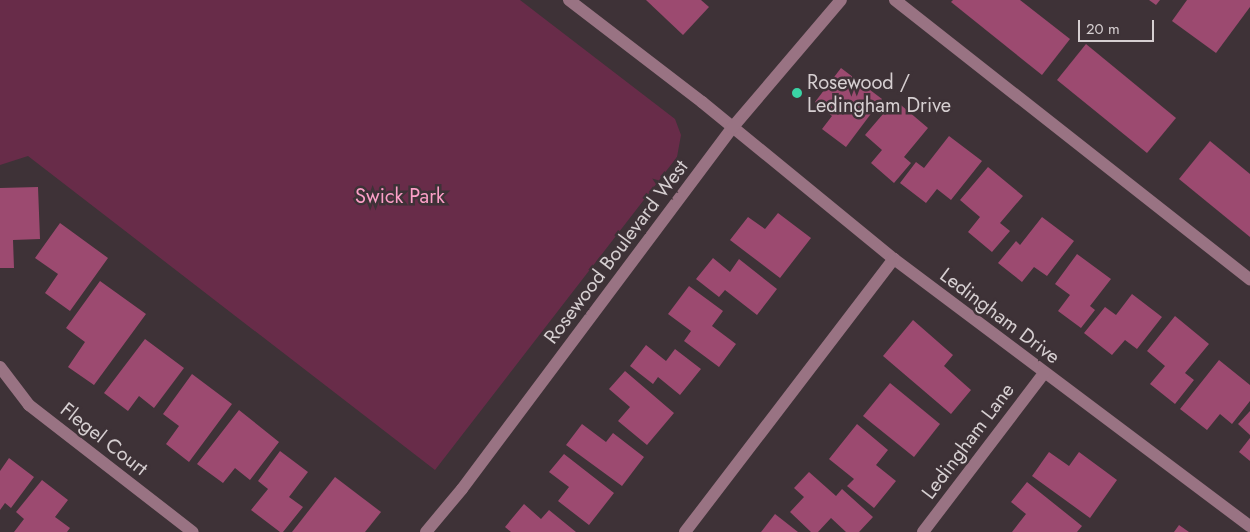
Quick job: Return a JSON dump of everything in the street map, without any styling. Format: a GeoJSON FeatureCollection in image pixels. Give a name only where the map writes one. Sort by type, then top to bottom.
{"type":"FeatureCollection","features":[{"type":"Feature","properties":{"kind":"street","name":"Ledingham Drive"},"geometry":{"type":"LineString","coordinates":[[568,0],[894,258],[1044,373],[1250,526]]}},
{"type":"Feature","properties":{"kind":"street","name":"Rosewood Boulevard West"},"geometry":{"type":"LineString","coordinates":[[426,532],[462,489],[732,128],[820,21],[841,0]]}},
{"type":"Feature","properties":{"kind":"street"},"geometry":{"type":"LineString","coordinates":[[895,0],[1250,279]]}},
{"type":"Feature","properties":{"kind":"street"},"geometry":{"type":"LineString","coordinates":[[685,532],[894,258]]}},
{"type":"Feature","properties":{"kind":"street","name":"Flegel Court"},"geometry":{"type":"LineString","coordinates":[[0,367],[29,405],[193,532]]}},
{"type":"Feature","properties":{"kind":"street","name":"Ledingham Lane"},"geometry":{"type":"LineString","coordinates":[[923,532],[1044,373]]}},
{"type":"Feature","properties":{"kind":"green space","name":"Swick Park"},"geometry":{"type":"Polygon","coordinates":[[[0,0],[520,0],[675,119],[681,135],[677,157],[435,470],[28,156],[0,165],[0,0]]]}},
{"type":"Feature","properties":{"kind":"building"},"geometry":{"type":"Polygon","coordinates":[[[646,0],[701,0],[709,7],[683,35],[646,0]]]}},
{"type":"Feature","properties":{"kind":"building"},"geometry":{"type":"Polygon","coordinates":[[[953,0],[1020,0],[1070,39],[1042,75],[951,2],[953,0]]]}},
{"type":"Feature","properties":{"kind":"building"},"geometry":{"type":"Polygon","coordinates":[[[1149,0],[1160,0],[1156,5],[1149,0]]]}},
{"type":"Feature","properties":{"kind":"building"},"geometry":{"type":"Polygon","coordinates":[[[1187,0],[1250,0],[1250,7],[1216,53],[1172,21],[1187,0]]]}},
{"type":"Feature","properties":{"kind":"building"},"geometry":{"type":"Polygon","coordinates":[[[1086,44],[1176,118],[1147,153],[1057,80],[1086,44]]]}},
{"type":"Feature","properties":{"kind":"building"},"geometry":{"type":"Polygon","coordinates":[[[841,68],[882,99],[846,147],[822,129],[832,116],[815,102],[841,68]]]}},
{"type":"Feature","properties":{"kind":"building"},"geometry":{"type":"Polygon","coordinates":[[[895,100],[928,128],[904,157],[911,163],[894,183],[871,163],[882,150],[865,135],[895,100]]]}},
{"type":"Feature","properties":{"kind":"building"},"geometry":{"type":"Polygon","coordinates":[[[949,136],[982,161],[951,200],[937,189],[926,203],[900,183],[916,162],[924,168],[949,136]]]}},
{"type":"Feature","properties":{"kind":"building"},"geometry":{"type":"Polygon","coordinates":[[[1210,141],[1250,174],[1250,237],[1179,179],[1210,141]]]}},
{"type":"Feature","properties":{"kind":"building"},"geometry":{"type":"Polygon","coordinates":[[[988,167],[1023,196],[1000,223],[1010,231],[992,252],[968,232],[980,217],[960,200],[988,167]]]}},
{"type":"Feature","properties":{"kind":"building"},"geometry":{"type":"Polygon","coordinates":[[[38,187],[40,239],[13,240],[14,268],[0,268],[0,188],[38,187]]]}},
{"type":"Feature","properties":{"kind":"building"},"geometry":{"type":"Polygon","coordinates":[[[778,213],[811,238],[780,278],[730,240],[748,217],[765,229],[778,213]]]}},
{"type":"Feature","properties":{"kind":"building"},"geometry":{"type":"Polygon","coordinates":[[[1042,217],[1074,241],[1047,276],[1034,267],[1022,282],[998,263],[1016,241],[1020,245],[1042,217]]]}},
{"type":"Feature","properties":{"kind":"building"},"geometry":{"type":"Polygon","coordinates":[[[60,223],[108,258],[70,311],[45,293],[58,274],[35,258],[60,223]]]}},
{"type":"Feature","properties":{"kind":"building"},"geometry":{"type":"Polygon","coordinates":[[[1077,254],[1111,279],[1090,306],[1095,310],[1081,328],[1058,311],[1070,295],[1055,284],[1077,254]]]}},
{"type":"Feature","properties":{"kind":"building"},"geometry":{"type":"Polygon","coordinates":[[[713,258],[730,272],[739,259],[777,289],[757,315],[725,290],[719,297],[696,279],[713,258]]]}},
{"type":"Feature","properties":{"kind":"building"},"geometry":{"type":"Polygon","coordinates":[[[100,281],[146,314],[94,385],[68,367],[85,342],[66,328],[100,281]]]}},
{"type":"Feature","properties":{"kind":"building"},"geometry":{"type":"Polygon","coordinates":[[[689,286],[723,311],[712,326],[736,344],[719,367],[684,341],[691,331],[668,314],[689,286]]]}},
{"type":"Feature","properties":{"kind":"building"},"geometry":{"type":"Polygon","coordinates":[[[1132,294],[1162,317],[1137,349],[1125,340],[1112,355],[1084,333],[1105,307],[1116,315],[1132,294]]]}},
{"type":"Feature","properties":{"kind":"building"},"geometry":{"type":"Polygon","coordinates":[[[1175,316],[1209,344],[1185,373],[1194,380],[1175,404],[1150,384],[1165,366],[1147,351],[1175,316]]]}},
{"type":"Feature","properties":{"kind":"building"},"geometry":{"type":"Polygon","coordinates":[[[913,320],[953,355],[944,366],[971,390],[951,414],[883,356],[913,320]]]}},
{"type":"Feature","properties":{"kind":"building"},"geometry":{"type":"Polygon","coordinates":[[[145,339],[184,368],[154,408],[139,396],[128,411],[104,393],[145,339]]]}},
{"type":"Feature","properties":{"kind":"building"},"geometry":{"type":"Polygon","coordinates":[[[646,345],[666,361],[675,349],[701,369],[680,395],[658,377],[653,384],[630,366],[646,345]]]}},
{"type":"Feature","properties":{"kind":"building"},"geometry":{"type":"Polygon","coordinates":[[[1219,360],[1250,385],[1250,401],[1232,424],[1220,414],[1207,430],[1180,409],[1219,360]]]}},
{"type":"Feature","properties":{"kind":"building"},"geometry":{"type":"Polygon","coordinates":[[[625,371],[674,413],[647,445],[618,421],[630,407],[609,389],[625,371]]]}},
{"type":"Feature","properties":{"kind":"building"},"geometry":{"type":"Polygon","coordinates":[[[192,374],[232,404],[189,462],[166,444],[179,426],[163,414],[192,374]]]}},
{"type":"Feature","properties":{"kind":"building"},"geometry":{"type":"Polygon","coordinates":[[[890,383],[940,424],[914,457],[863,416],[890,383]]]}},
{"type":"Feature","properties":{"kind":"building"},"geometry":{"type":"Polygon","coordinates":[[[239,410],[279,442],[250,480],[235,468],[223,483],[197,464],[239,410]]]}},
{"type":"Feature","properties":{"kind":"building"},"geometry":{"type":"Polygon","coordinates":[[[1250,411],[1250,435],[1238,424],[1250,411]]]}},
{"type":"Feature","properties":{"kind":"building"},"geometry":{"type":"Polygon","coordinates":[[[582,424],[606,442],[613,433],[644,457],[622,486],[566,445],[582,424]]]}},
{"type":"Feature","properties":{"kind":"building"},"geometry":{"type":"Polygon","coordinates":[[[857,424],[888,450],[876,465],[896,481],[874,508],[847,486],[854,479],[829,459],[857,424]]]}},
{"type":"Feature","properties":{"kind":"building"},"geometry":{"type":"Polygon","coordinates":[[[1250,438],[1250,461],[1239,452],[1250,438]]]}},
{"type":"Feature","properties":{"kind":"building"},"geometry":{"type":"Polygon","coordinates":[[[280,451],[308,472],[289,497],[303,507],[283,532],[280,532],[251,510],[268,489],[258,481],[280,451]]]}},
{"type":"Feature","properties":{"kind":"building"},"geometry":{"type":"Polygon","coordinates":[[[1049,452],[1069,466],[1079,452],[1117,480],[1090,518],[1032,476],[1049,452]]]}},
{"type":"Feature","properties":{"kind":"building"},"geometry":{"type":"Polygon","coordinates":[[[564,454],[614,493],[589,525],[558,501],[569,487],[549,472],[564,454]]]}},
{"type":"Feature","properties":{"kind":"building"},"geometry":{"type":"Polygon","coordinates":[[[9,458],[34,477],[11,508],[5,503],[0,510],[0,471],[9,458]]]}},
{"type":"Feature","properties":{"kind":"building"},"geometry":{"type":"Polygon","coordinates":[[[809,472],[836,496],[842,489],[873,517],[859,532],[846,532],[831,518],[818,532],[811,532],[790,512],[804,497],[794,488],[809,472]]]}},
{"type":"Feature","properties":{"kind":"building"},"geometry":{"type":"Polygon","coordinates":[[[335,477],[381,512],[365,532],[292,532],[335,477]]]}},
{"type":"Feature","properties":{"kind":"building"},"geometry":{"type":"Polygon","coordinates":[[[42,480],[68,500],[55,517],[70,528],[67,532],[14,532],[24,519],[16,512],[42,480]]]}},
{"type":"Feature","properties":{"kind":"building"},"geometry":{"type":"Polygon","coordinates":[[[1027,482],[1082,526],[1077,532],[1012,532],[1026,514],[1011,502],[1027,482]]]}},
{"type":"Feature","properties":{"kind":"building"},"geometry":{"type":"Polygon","coordinates":[[[524,504],[541,519],[549,510],[576,532],[511,532],[505,527],[524,504]]]}},
{"type":"Feature","properties":{"kind":"building"},"geometry":{"type":"Polygon","coordinates":[[[775,514],[798,532],[761,532],[775,514]]]}},
{"type":"Feature","properties":{"kind":"building"},"geometry":{"type":"Polygon","coordinates":[[[1179,525],[1189,532],[1174,532],[1179,525]]]}},
{"type":"Feature","properties":{"kind":"place","name":"Rosewood / Ledingham Drive"},"geometry":{"type":"Point","coordinates":[797,93]}}]}
